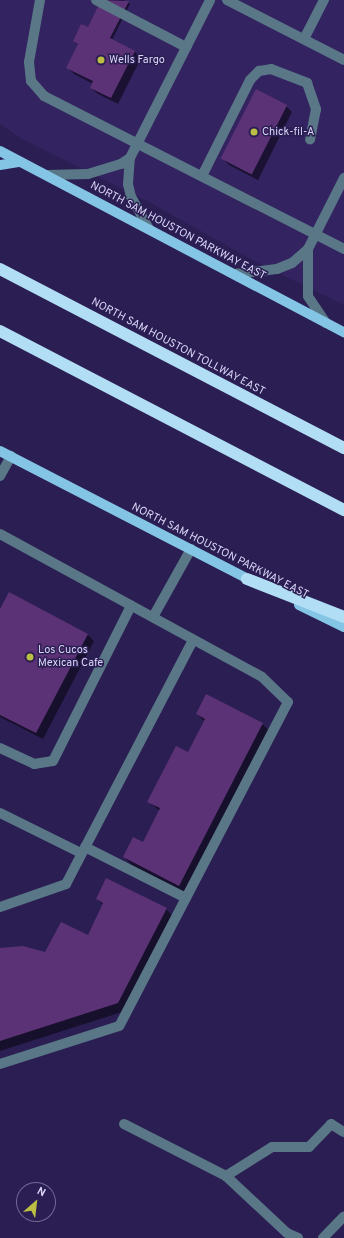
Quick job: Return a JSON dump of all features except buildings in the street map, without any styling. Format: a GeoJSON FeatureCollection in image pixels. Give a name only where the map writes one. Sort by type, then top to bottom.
{"type":"FeatureCollection","features":[{"type":"Feature","properties":{"kind":"highway","name":"NORTH SAM HOUSTON TOLLWAY EAST"},"geometry":{"type":"LineString","coordinates":[[0,268],[344,448]]}},
{"type":"Feature","properties":{"kind":"highway"},"geometry":{"type":"LineString","coordinates":[[0,331],[344,510]]}},
{"type":"Feature","properties":{"kind":"highway"},"geometry":{"type":"LineString","coordinates":[[247,579],[344,617]]}},
{"type":"Feature","properties":{"kind":"main road"},"geometry":{"type":"LineString","coordinates":[[0,146],[20,162]]}},
{"type":"Feature","properties":{"kind":"main road","name":"NORTH SAM HOUSTON PARKWAY EAST"},"geometry":{"type":"LineString","coordinates":[[0,151],[344,332]]}},
{"type":"Feature","properties":{"kind":"main road"},"geometry":{"type":"LineString","coordinates":[[0,165],[20,162]]}},
{"type":"Feature","properties":{"kind":"main road","name":"NORTH SAM HOUSTON PARKWAY EAST"},"geometry":{"type":"LineString","coordinates":[[0,451],[247,579],[344,627]]}},
{"type":"Feature","properties":{"kind":"street"},"geometry":{"type":"LineString","coordinates":[[40,0],[29,62],[31,81],[44,96],[344,249]]}},
{"type":"Feature","properties":{"kind":"street"},"geometry":{"type":"LineString","coordinates":[[96,0],[186,47]]}},
{"type":"Feature","properties":{"kind":"street"},"geometry":{"type":"LineString","coordinates":[[149,229],[131,197],[128,184],[130,158],[136,143],[210,0]]}},
{"type":"Feature","properties":{"kind":"street"},"geometry":{"type":"LineString","coordinates":[[227,0],[344,60]]}},
{"type":"Feature","properties":{"kind":"street"},"geometry":{"type":"LineString","coordinates":[[304,39],[324,0]]}},
{"type":"Feature","properties":{"kind":"street"},"geometry":{"type":"LineString","coordinates":[[202,176],[250,80],[259,71],[271,69],[307,83],[316,109],[310,138]]}},
{"type":"Feature","properties":{"kind":"street"},"geometry":{"type":"LineString","coordinates":[[47,175],[88,174],[121,164],[130,158]]}},
{"type":"Feature","properties":{"kind":"street"},"geometry":{"type":"LineString","coordinates":[[234,274],[276,269],[292,263],[308,249],[344,178]]}},
{"type":"Feature","properties":{"kind":"street"},"geometry":{"type":"LineString","coordinates":[[308,249],[308,296],[326,322]]}},
{"type":"Feature","properties":{"kind":"street"},"geometry":{"type":"LineString","coordinates":[[0,476],[11,456]]}},
{"type":"Feature","properties":{"kind":"street"},"geometry":{"type":"LineString","coordinates":[[0,534],[262,677],[288,702],[120,1026],[0,1064]]}},
{"type":"Feature","properties":{"kind":"street"},"geometry":{"type":"LineString","coordinates":[[153,617],[191,550]]}},
{"type":"Feature","properties":{"kind":"street"},"geometry":{"type":"LineString","coordinates":[[0,748],[34,764],[53,761],[131,606]]}},
{"type":"Feature","properties":{"kind":"street"},"geometry":{"type":"LineString","coordinates":[[0,907],[66,884],[193,640]]}},
{"type":"Feature","properties":{"kind":"street"},"geometry":{"type":"LineString","coordinates":[[0,813],[186,898]]}},
{"type":"Feature","properties":{"kind":"street"},"geometry":{"type":"LineString","coordinates":[[124,1124],[226,1176],[286,1233],[298,1238]]}},
{"type":"Feature","properties":{"kind":"street"},"geometry":{"type":"LineString","coordinates":[[226,1176],[272,1147],[308,1147],[331,1124],[344,1132]]}},
{"type":"Feature","properties":{"kind":"street"},"geometry":{"type":"LineString","coordinates":[[323,1238],[344,1216]]}},
{"type":"Feature","properties":{"kind":"shaded area"},"geometry":{"type":"Polygon","coordinates":[[[0,0],[344,0],[344,305],[256,262],[149,202],[20,138],[0,124],[0,0]]]}},
{"type":"Feature","properties":{"kind":"place","name":"Wells Fargo"},"geometry":{"type":"Point","coordinates":[101,60]}},
{"type":"Feature","properties":{"kind":"place","name":"Chick-fil-A"},"geometry":{"type":"Point","coordinates":[254,132]}},
{"type":"Feature","properties":{"kind":"place","name":"Los Cucos Mexican Cafe"},"geometry":{"type":"Point","coordinates":[30,657]}}]}
